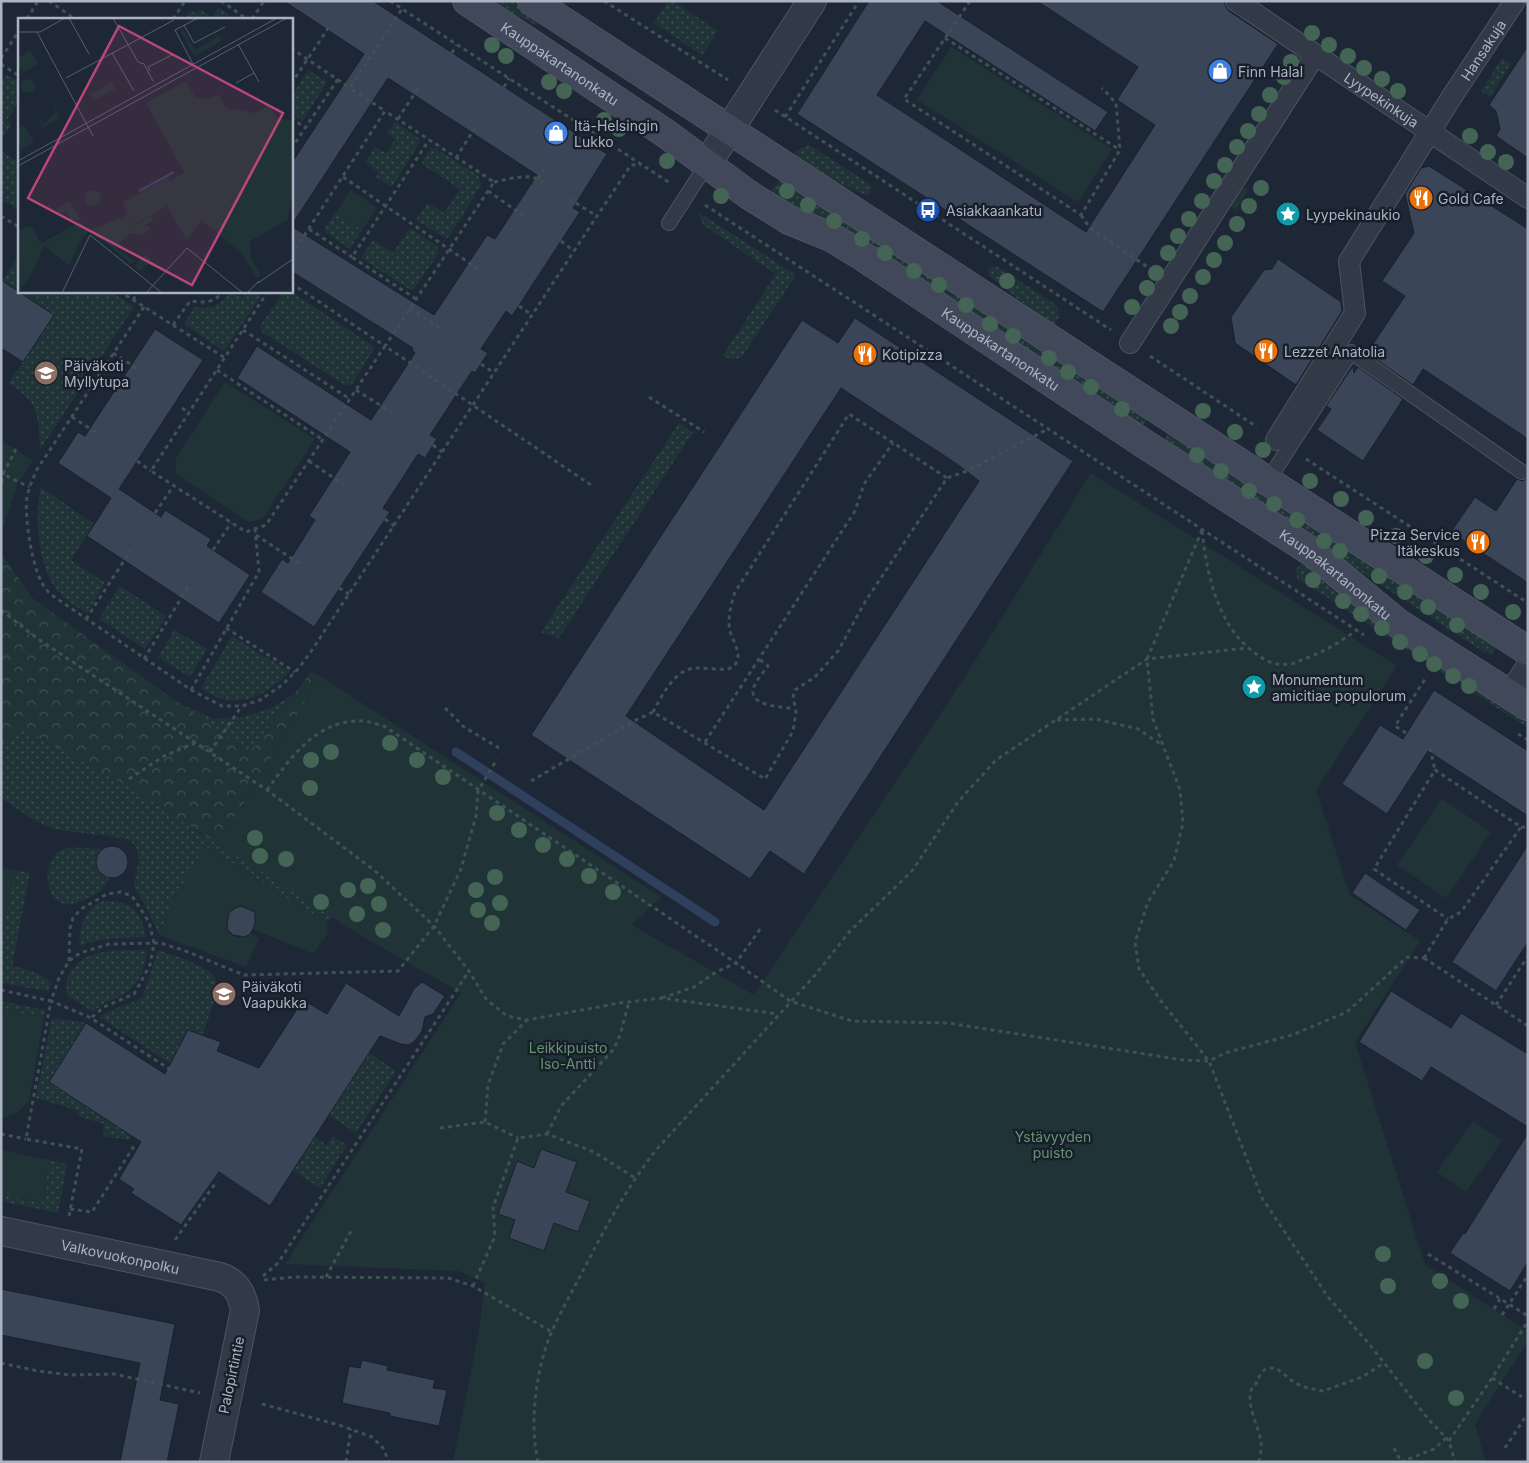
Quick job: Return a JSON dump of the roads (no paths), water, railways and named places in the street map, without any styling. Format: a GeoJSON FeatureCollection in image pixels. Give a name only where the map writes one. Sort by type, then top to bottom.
{"type":"FeatureCollection","features":[{"type":"Feature","properties":{"kind":"main road","name":"Kauppakartanonkatu"},"geometry":{"type":"LineString","coordinates":[[467,1],[665,133],[749,195],[789,220],[831,237],[862,256],[1143,443],[1312,552],[1399,624],[1520,701]]}},
{"type":"Feature","properties":{"kind":"main road"},"geometry":{"type":"LineString","coordinates":[[532,1],[1528,651]]}},
{"type":"Feature","properties":{"kind":"street"},"geometry":{"type":"LineString","coordinates":[[707,164],[728,128],[812,1]]}},
{"type":"Feature","properties":{"kind":"street","name":"Lyypekinkuja"},"geometry":{"type":"LineString","coordinates":[[1236,1],[1528,198]]}},
{"type":"Feature","properties":{"kind":"street","name":"Hansakuja"},"geometry":{"type":"LineString","coordinates":[[1282,444],[1355,313],[1349,261],[1451,98],[1515,1]]}},
{"type":"Feature","properties":{"kind":"street"},"geometry":{"type":"LineString","coordinates":[[1130,343],[1316,55]]}},
{"type":"Feature","properties":{"kind":"street"},"geometry":{"type":"LineString","coordinates":[[1520,701],[1528,671]]}},
{"type":"Feature","properties":{"kind":"street","name":"Valkovuokonpolku"},"geometry":{"type":"LineString","coordinates":[[1,1231],[220,1277],[230,1280],[238,1288]]}},
{"type":"Feature","properties":{"kind":"street","name":"Palopirtintie"},"geometry":{"type":"LineString","coordinates":[[214,1462],[245,1310],[243,1298],[238,1288]]}},
{"type":"Feature","properties":{"kind":"lane"},"geometry":{"type":"LineString","coordinates":[[669,223],[707,164]]}},
{"type":"Feature","properties":{"kind":"lane"},"geometry":{"type":"LineString","coordinates":[[1267,482],[1282,444],[1351,352],[1522,472]]}},
{"type":"Feature","properties":{"kind":"waterway"},"geometry":{"type":"LineString","coordinates":[[456,752],[715,922]]}},
{"type":"Feature","properties":{"kind":"place","name":"Finn Halal"},"geometry":{"type":"Point","coordinates":[1220,71]}},
{"type":"Feature","properties":{"kind":"place","name":"Itä-Helsingin Lukko"},"geometry":{"type":"Point","coordinates":[556,133]}},
{"type":"Feature","properties":{"kind":"place","name":"Gold Cafe"},"geometry":{"type":"Point","coordinates":[1421,198]}},
{"type":"Feature","properties":{"kind":"place","name":"Asiakkaankatu"},"geometry":{"type":"Point","coordinates":[928,210]}},
{"type":"Feature","properties":{"kind":"place","name":"Lyypekinaukio"},"geometry":{"type":"Point","coordinates":[1288,214]}},
{"type":"Feature","properties":{"kind":"place","name":"Lezzet Anatolia"},"geometry":{"type":"Point","coordinates":[1266,351]}},
{"type":"Feature","properties":{"kind":"place","name":"Kotipizza"},"geometry":{"type":"Point","coordinates":[865,354]}},
{"type":"Feature","properties":{"kind":"place","name":"Päiväkoti Myllytupa"},"geometry":{"type":"Point","coordinates":[46,373]}},
{"type":"Feature","properties":{"kind":"place","name":"Pizza Service Itäkeskus"},"geometry":{"type":"Point","coordinates":[1478,542]}},
{"type":"Feature","properties":{"kind":"place","name":"Monumentum amicitiae populorum"},"geometry":{"type":"Point","coordinates":[1254,687]}},
{"type":"Feature","properties":{"kind":"place","name":"Päiväkoti Vaapukka"},"geometry":{"type":"Point","coordinates":[224,994]}},
{"type":"Feature","properties":{"kind":"park label","name":"Leikkipuisto Iso-Antti"},"geometry":{"type":"Point","coordinates":[568,1056]}},
{"type":"Feature","properties":{"kind":"park label","name":"Ystävyyden puisto"},"geometry":{"type":"Point","coordinates":[1053,1144]}}]}
